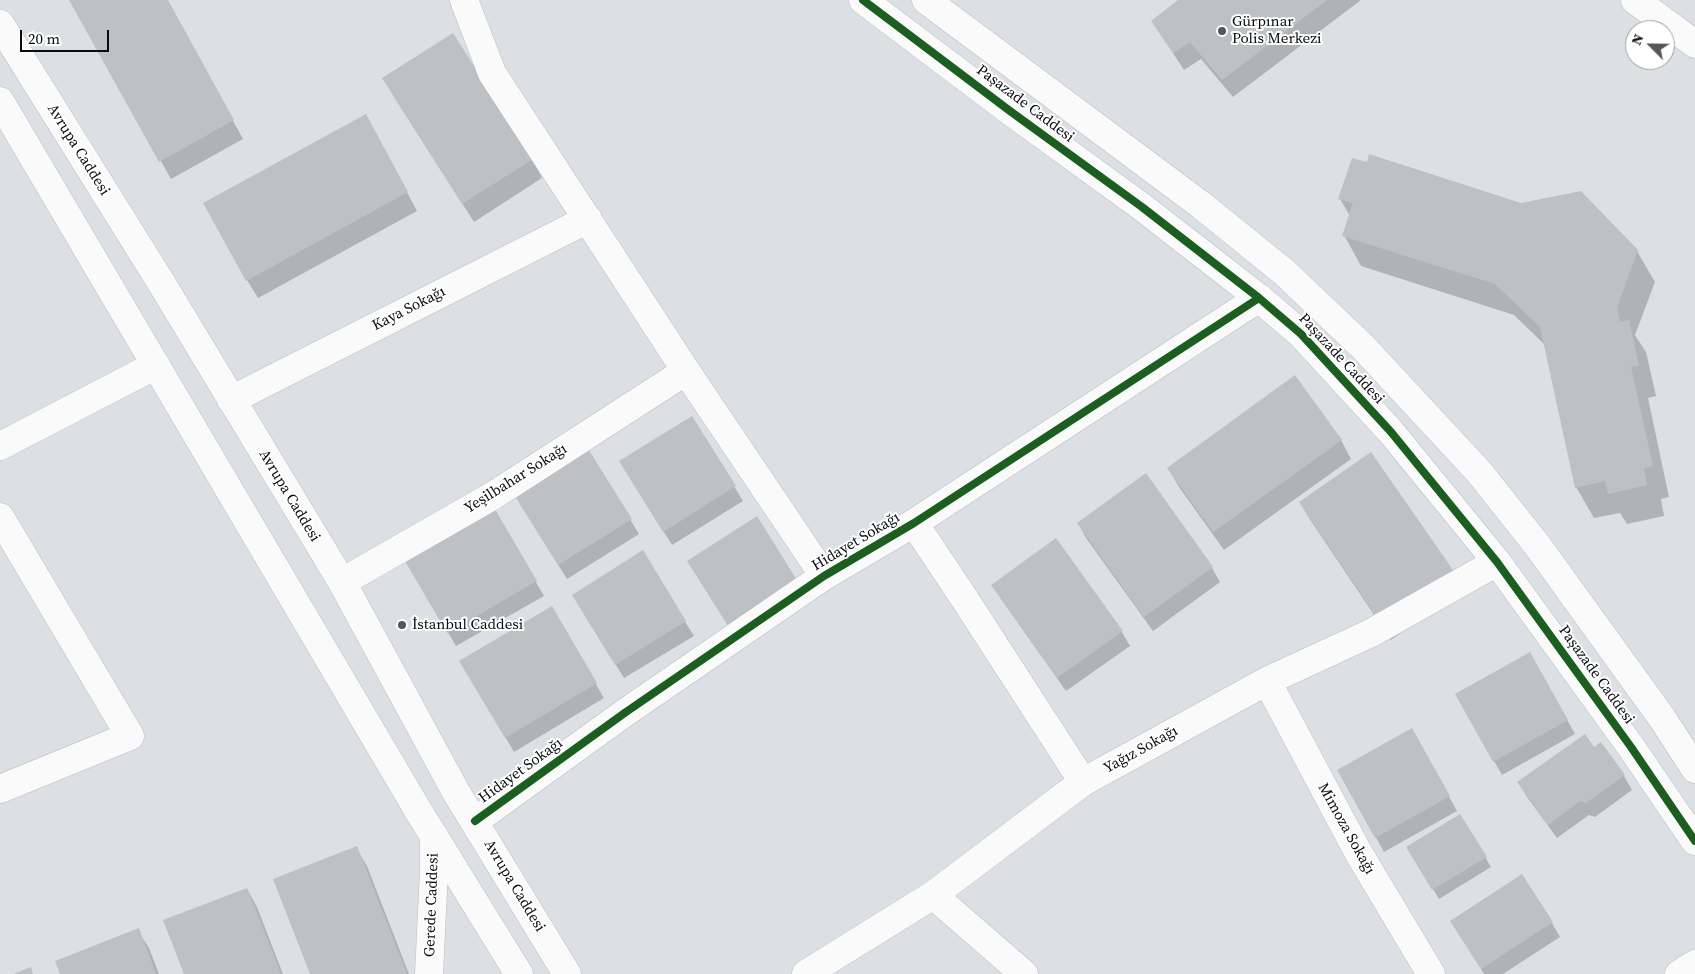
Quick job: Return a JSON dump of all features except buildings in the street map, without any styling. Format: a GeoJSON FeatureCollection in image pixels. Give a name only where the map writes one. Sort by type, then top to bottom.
{"type":"FeatureCollection","features":[{"type":"Feature","properties":{"kind":"street"},"geometry":{"type":"LineString","coordinates":[[464,0],[492,73],[588,218],[612,259],[824,576]]}},
{"type":"Feature","properties":{"kind":"street","name":"Paşazade Caddesi"},"geometry":{"type":"LineString","coordinates":[[863,0],[1142,207],[1259,298],[1301,334],[1385,425],[1497,562],[1631,746],[1695,841]]}},
{"type":"Feature","properties":{"kind":"street","name":"Paşazade Caddesi"},"geometry":{"type":"LineString","coordinates":[[926,0],[1201,205],[1284,272],[1363,347],[1479,472],[1537,545],[1662,718],[1695,769]]}},
{"type":"Feature","properties":{"kind":"street"},"geometry":{"type":"LineString","coordinates":[[1635,0],[1695,44]]}},
{"type":"Feature","properties":{"kind":"street","name":"Avrupa Caddesi"},"geometry":{"type":"LineString","coordinates":[[0,24],[162,284],[342,582],[456,792],[476,821],[567,974]]}},
{"type":"Feature","properties":{"kind":"street"},"geometry":{"type":"LineString","coordinates":[[0,102],[434,836],[519,974]]}},
{"type":"Feature","properties":{"kind":"street","name":"Kaya Sokağı"},"geometry":{"type":"LineString","coordinates":[[231,400],[588,218]]}},
{"type":"Feature","properties":{"kind":"street","name":"Hidayet Sokağı"},"geometry":{"type":"LineString","coordinates":[[476,821],[626,712],[824,576],[914,523],[1259,298]]}},
{"type":"Feature","properties":{"kind":"street"},"geometry":{"type":"LineString","coordinates":[[0,446],[156,365]]}},
{"type":"Feature","properties":{"kind":"street","name":"Yeşilbahar Sokağı"},"geometry":{"type":"LineString","coordinates":[[342,582],[494,495],[686,371]]}},
{"type":"Feature","properties":{"kind":"street"},"geometry":{"type":"LineString","coordinates":[[0,518],[130,736],[0,789]]}},
{"type":"Feature","properties":{"kind":"street"},"geometry":{"type":"LineString","coordinates":[[914,523],[1083,782]]}},
{"type":"Feature","properties":{"kind":"street","name":"Yağız Sokağı"},"geometry":{"type":"LineString","coordinates":[[806,974],[933,895],[1083,782],[1267,681],[1371,633],[1497,562],[1537,545]]}},
{"type":"Feature","properties":{"kind":"street","name":"Mimoza Sokağı"},"geometry":{"type":"LineString","coordinates":[[1267,681],[1358,852],[1431,974]]}},
{"type":"Feature","properties":{"kind":"street","name":"Gerede Caddesi"},"geometry":{"type":"LineString","coordinates":[[429,974],[434,836]]}},
{"type":"Feature","properties":{"kind":"street"},"geometry":{"type":"LineString","coordinates":[[933,895],[1024,974]]}},
{"type":"Feature","properties":{"kind":"street"},"geometry":{"type":"LineString","coordinates":[[1679,974],[1695,964]]}},
{"type":"Feature","properties":{"kind":"cycle path"},"geometry":{"type":"LineString","coordinates":[[863,0],[1010,111],[1142,207],[1259,298],[1301,334],[1391,432],[1497,562],[1631,747],[1695,841]]}},
{"type":"Feature","properties":{"kind":"cycle path"},"geometry":{"type":"LineString","coordinates":[[475,821],[626,712],[824,576],[914,523],[1259,298]]}},
{"type":"Feature","properties":{"kind":"place","name":"Gürpınar Polis Merkezi"},"geometry":{"type":"Point","coordinates":[1222,31]}},
{"type":"Feature","properties":{"kind":"place","name":"İstanbul Caddesi"},"geometry":{"type":"Point","coordinates":[402,625]}}]}
